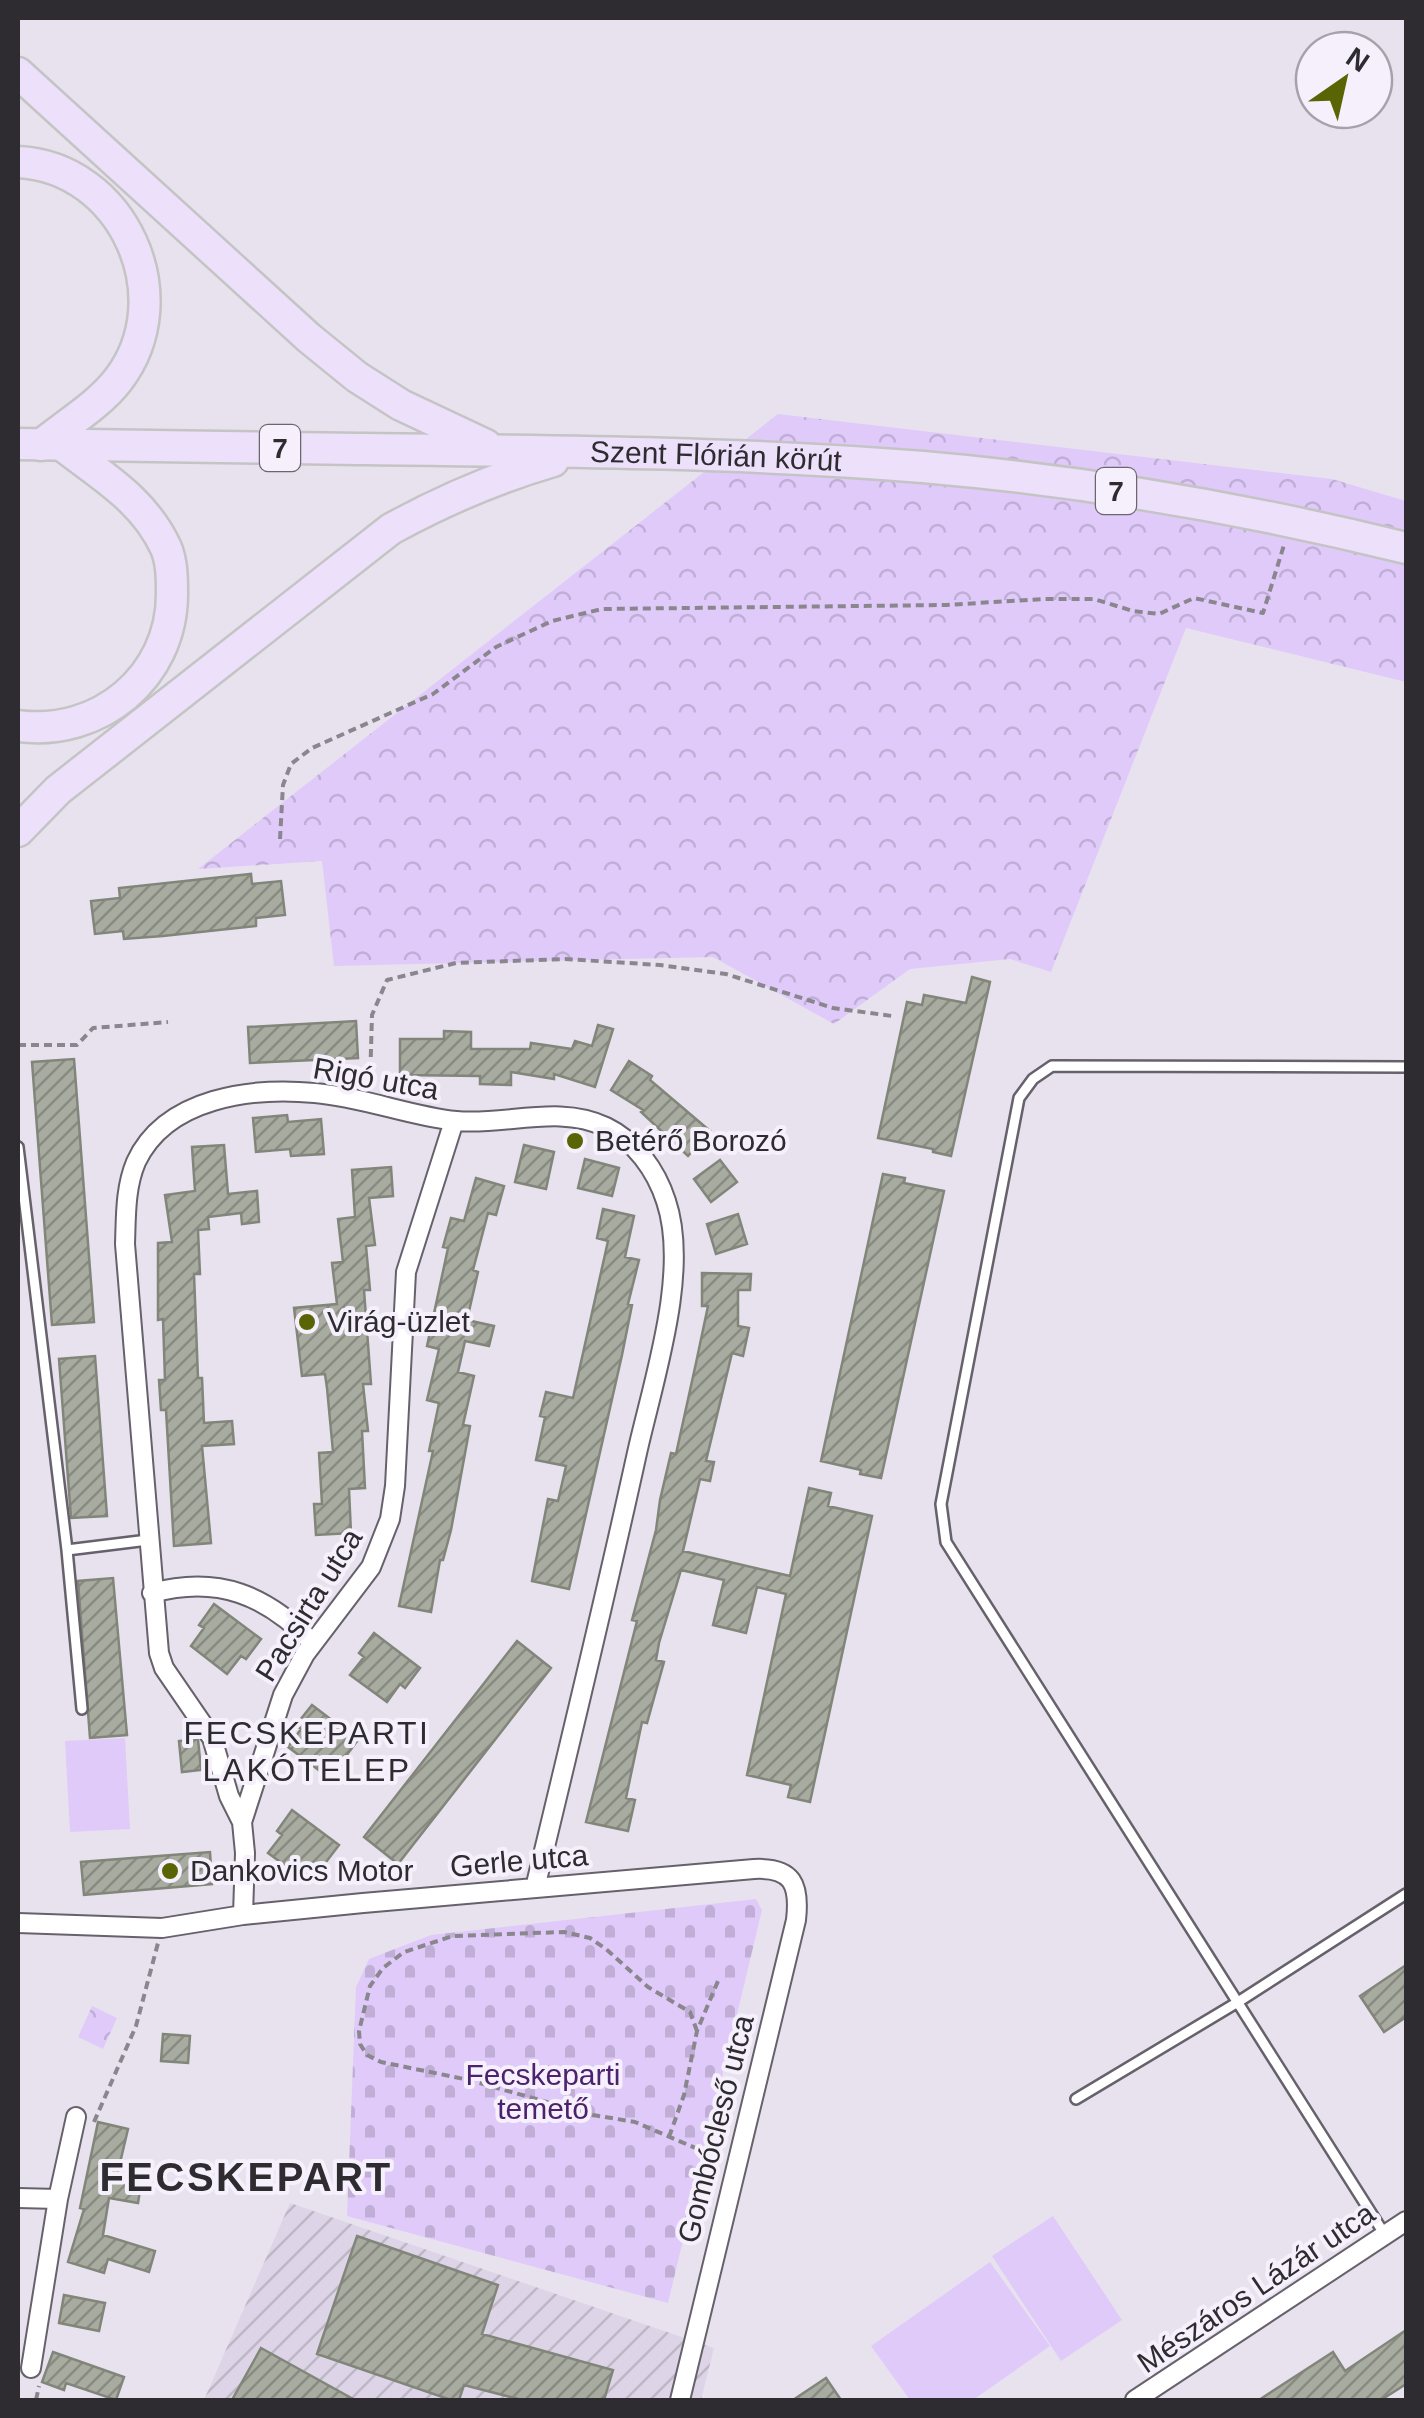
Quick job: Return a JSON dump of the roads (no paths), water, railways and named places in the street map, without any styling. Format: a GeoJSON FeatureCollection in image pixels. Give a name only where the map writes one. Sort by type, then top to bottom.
{"type":"FeatureCollection","features":[{"type":"Feature","properties":{"kind":"main road"},"geometry":{"type":"LineString","coordinates":[[18,73],[357,377],[401,405],[498,450]]}},
{"type":"Feature","properties":{"kind":"main road"},"geometry":{"type":"LineString","coordinates":[[18,103],[46,113],[100,149]]}},
{"type":"Feature","properties":{"kind":"main road"},"geometry":{"type":"LineString","coordinates":[[18,162],[59,172],[86,188],[113,210],[130,232],[145,281],[142,330],[117,382],[40,445],[136,501],[168,552],[172,578],[172,609],[166,637],[139,685],[92,718],[62,726],[18,726]]}},
{"type":"Feature","properties":{"kind":"main road","name":"Szent Flórián körút"},"geometry":{"type":"LineString","coordinates":[[40,445],[498,450],[822,460],[925,468],[1146,496],[1292,521],[1406,548]]}},
{"type":"Feature","properties":{"kind":"main road"},"geometry":{"type":"LineString","coordinates":[[18,831],[58,790],[391,529],[486,482],[581,453]]}},
{"type":"Feature","properties":{"kind":"street","name":"Rigó utca"},"geometry":{"type":"LineString","coordinates":[[243,1915],[242,1822],[229,1796],[212,1738],[164,1668],[152,1593],[125,1244],[129,1184],[137,1160],[154,1137],[178,1116],[200,1104],[242,1096],[314,1093],[454,1121],[580,1119],[623,1137],[642,1156],[666,1200],[672,1225],[673,1284],[604,1603],[534,1888]]}},
{"type":"Feature","properties":{"kind":"street","name":"Pacsirta utca"},"geometry":{"type":"LineString","coordinates":[[242,1822],[278,1710],[313,1644],[366,1576],[390,1519],[406,1272],[454,1121]]}},
{"type":"Feature","properties":{"kind":"street"},"geometry":{"type":"LineString","coordinates":[[152,1593],[196,1584],[250,1596],[296,1626],[313,1644]]}},
{"type":"Feature","properties":{"kind":"street","name":"Gerle utca"},"geometry":{"type":"LineString","coordinates":[[18,1924],[162,1928],[243,1915],[534,1888],[754,1869],[772,1868],[785,1873]]}},
{"type":"Feature","properties":{"kind":"street","name":"Gombócleső utca"},"geometry":{"type":"LineString","coordinates":[[680,2400],[796,1920],[798,1900],[785,1873]]}},
{"type":"Feature","properties":{"kind":"street"},"geometry":{"type":"LineString","coordinates":[[35,2375],[58,2199],[76,2117]]}},
{"type":"Feature","properties":{"kind":"street"},"geometry":{"type":"LineString","coordinates":[[18,2198],[58,2199]]}},
{"type":"Feature","properties":{"kind":"street","name":"Mészáros Lázár utca"},"geometry":{"type":"LineString","coordinates":[[1135,2400],[1406,2221]]}},
{"type":"Feature","properties":{"kind":"lane"},"geometry":{"type":"LineString","coordinates":[[1385,2235],[946,1542],[941,1504],[1019,1098],[1033,1079],[1052,1066],[1406,1066]]}},
{"type":"Feature","properties":{"kind":"lane"},"geometry":{"type":"LineString","coordinates":[[18,1146],[67,1550],[82,1709]]}},
{"type":"Feature","properties":{"kind":"lane"},"geometry":{"type":"LineString","coordinates":[[67,1550],[148,1540]]}},
{"type":"Feature","properties":{"kind":"lane"},"geometry":{"type":"LineString","coordinates":[[1076,2099],[1238,2002],[1406,1894]]}},
{"type":"Feature","properties":{"kind":"place","name":"Betérő Borozó"},"geometry":{"type":"Point","coordinates":[575,1141]}},
{"type":"Feature","properties":{"kind":"place","name":"Virág-üzlet"},"geometry":{"type":"Point","coordinates":[307,1322]}},
{"type":"Feature","properties":{"kind":"place","name":"Dankovics Motor"},"geometry":{"type":"Point","coordinates":[170,1871]}},
{"type":"Feature","properties":{"kind":"district","name":"FECSKEPARTI LAKÓTELEP"},"geometry":{"type":"Point","coordinates":[307,1752]}},
{"type":"Feature","properties":{"kind":"district","name":"FECSKEPART"},"geometry":{"type":"Point","coordinates":[246,2177]}},
{"type":"Feature","properties":{"kind":"park label","name":"Fecskeparti temető"},"geometry":{"type":"Point","coordinates":[543,2092]}}]}
